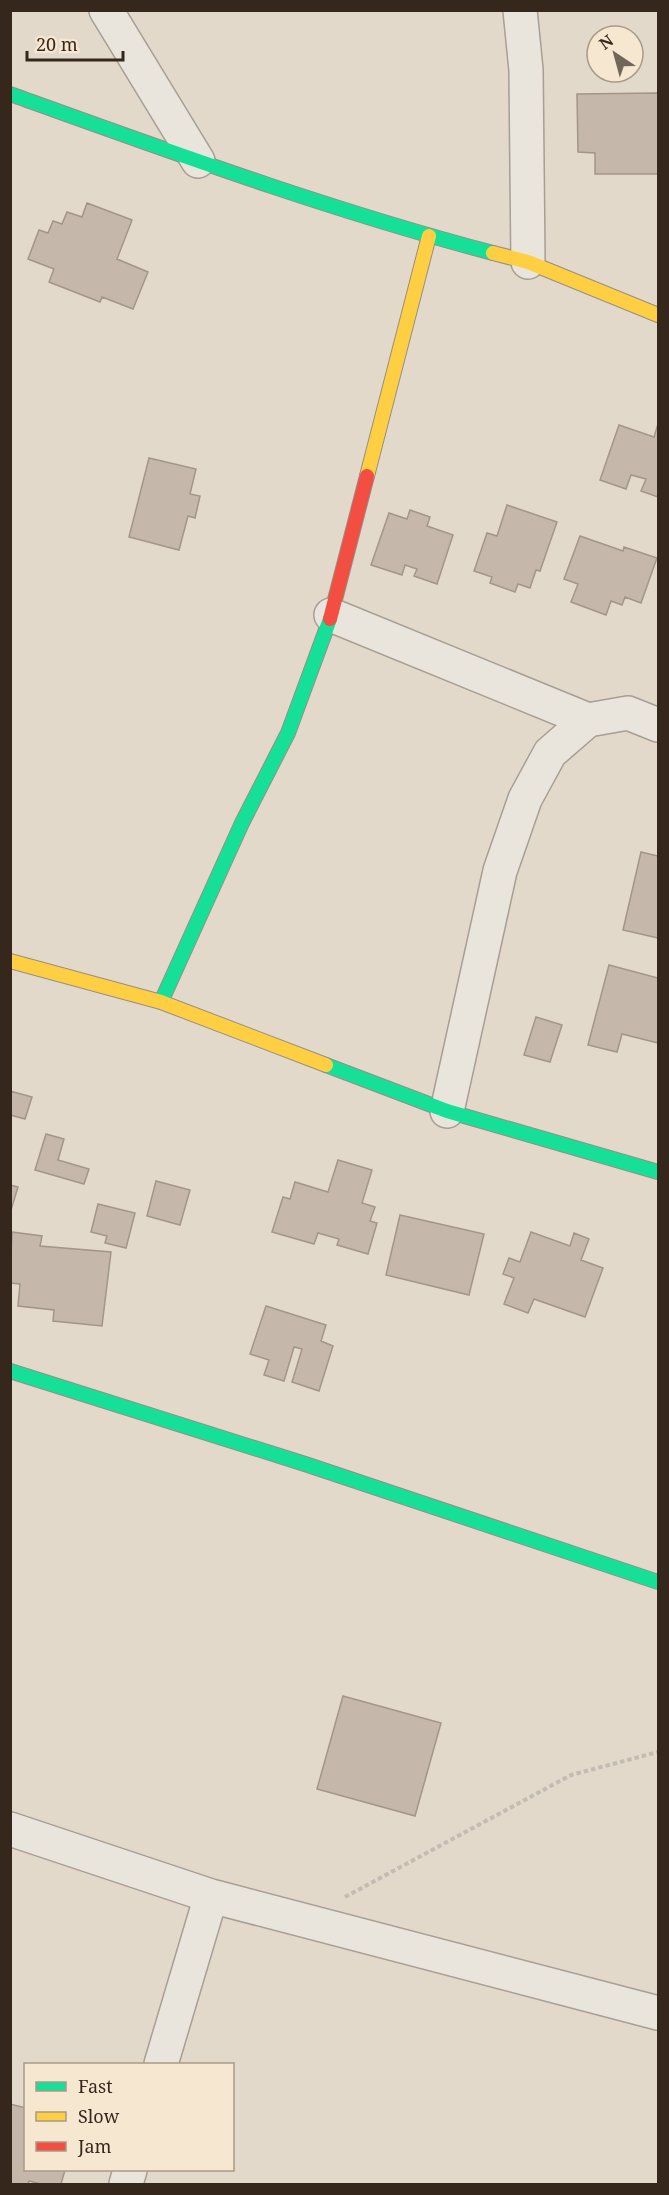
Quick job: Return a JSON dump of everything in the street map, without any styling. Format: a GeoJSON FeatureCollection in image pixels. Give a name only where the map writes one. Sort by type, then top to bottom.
{"type":"FeatureCollection","features":[{"type":"Feature","properties":{"kind":"street"},"geometry":{"type":"LineString","coordinates":[[106,10],[198,161]]}},
{"type":"Feature","properties":{"kind":"street"},"geometry":{"type":"LineString","coordinates":[[520,10],[526,70],[528,262]]}},
{"type":"Feature","properties":{"kind":"street"},"geometry":{"type":"LineString","coordinates":[[13,101],[429,236],[528,262],[658,315]]}},
{"type":"Feature","properties":{"kind":"street"},"geometry":{"type":"LineString","coordinates":[[161,1002],[242,823],[288,734],[331,615],[429,236]]}},
{"type":"Feature","properties":{"kind":"street"},"geometry":{"type":"LineString","coordinates":[[331,615],[588,720]]}},
{"type":"Feature","properties":{"kind":"street"},"geometry":{"type":"LineString","coordinates":[[447,1111],[500,871],[525,799],[550,753],[588,720],[628,713],[658,725]]}},
{"type":"Feature","properties":{"kind":"street"},"geometry":{"type":"LineString","coordinates":[[10,961],[161,1002],[447,1111],[658,1172]]}},
{"type":"Feature","properties":{"kind":"street"},"geometry":{"type":"LineString","coordinates":[[10,1371],[316,1468],[658,1582]]}},
{"type":"Feature","properties":{"kind":"street"},"geometry":{"type":"LineString","coordinates":[[10,1829],[211,1896],[658,2013]]}},
{"type":"Feature","properties":{"kind":"street"},"geometry":{"type":"LineString","coordinates":[[161,2063],[211,1896]]}},
{"type":"Feature","properties":{"kind":"path"},"geometry":{"type":"LineString","coordinates":[[303,1920],[571,1775],[658,1752]]}},
{"type":"Feature","properties":{"kind":"building"},"geometry":{"type":"Polygon","coordinates":[[[658,93],[658,174],[595,174],[595,153],[578,152],[577,94],[658,93]]]}},
{"type":"Feature","properties":{"kind":"building"},"geometry":{"type":"Polygon","coordinates":[[[87,203],[132,220],[117,259],[148,272],[133,309],[102,297],[100,302],[49,282],[54,269],[28,259],[39,230],[48,233],[53,221],[62,224],[67,212],[82,217],[87,203]]]}},
{"type":"Feature","properties":{"kind":"building"},"geometry":{"type":"Polygon","coordinates":[[[658,424],[658,497],[641,491],[646,479],[631,475],[626,489],[600,480],[619,425],[654,437],[658,424]]]}},
{"type":"Feature","properties":{"kind":"building"},"geometry":{"type":"Polygon","coordinates":[[[149,458],[196,469],[190,494],[200,496],[195,518],[188,516],[179,550],[129,537],[149,458]]]}},
{"type":"Feature","properties":{"kind":"building"},"geometry":{"type":"Polygon","coordinates":[[[507,505],[557,522],[540,571],[536,570],[530,588],[518,584],[515,592],[490,583],[492,577],[474,571],[487,533],[497,536],[507,505]]]}},
{"type":"Feature","properties":{"kind":"building"},"geometry":{"type":"Polygon","coordinates":[[[410,510],[430,517],[427,526],[453,535],[437,584],[414,576],[417,569],[405,565],[402,575],[371,565],[389,513],[407,519],[410,510]]]}},
{"type":"Feature","properties":{"kind":"building"},"geometry":{"type":"Polygon","coordinates":[[[580,536],[623,551],[624,547],[657,558],[641,603],[625,597],[622,605],[611,601],[606,615],[571,602],[578,584],[564,579],[580,536]]]}},
{"type":"Feature","properties":{"kind":"building"},"geometry":{"type":"Polygon","coordinates":[[[641,852],[658,856],[658,938],[623,930],[641,852]]]}},
{"type":"Feature","properties":{"kind":"building"},"geometry":{"type":"Polygon","coordinates":[[[609,965],[658,978],[658,1043],[622,1034],[617,1052],[588,1045],[609,965]]]}},
{"type":"Feature","properties":{"kind":"building"},"geometry":{"type":"Polygon","coordinates":[[[536,1017],[562,1025],[550,1062],[524,1055],[536,1017]]]}},
{"type":"Feature","properties":{"kind":"building"},"geometry":{"type":"Polygon","coordinates":[[[10,1091],[32,1097],[25,1119],[10,1115],[10,1091]]]}},
{"type":"Feature","properties":{"kind":"building"},"geometry":{"type":"Polygon","coordinates":[[[46,1134],[64,1139],[58,1160],[89,1169],[84,1184],[35,1170],[46,1134]]]}},
{"type":"Feature","properties":{"kind":"building"},"geometry":{"type":"Polygon","coordinates":[[[338,1160],[372,1170],[362,1203],[375,1207],[370,1221],[377,1223],[368,1254],[337,1245],[339,1239],[318,1233],[314,1244],[272,1232],[283,1197],[290,1199],[295,1182],[328,1192],[338,1160]]]}},
{"type":"Feature","properties":{"kind":"building"},"geometry":{"type":"Polygon","coordinates":[[[156,1181],[190,1190],[180,1225],[147,1216],[156,1181]]]}},
{"type":"Feature","properties":{"kind":"building"},"geometry":{"type":"Polygon","coordinates":[[[10,1185],[18,1187],[11,1210],[10,1210],[10,1185]]]}},
{"type":"Feature","properties":{"kind":"building"},"geometry":{"type":"Polygon","coordinates":[[[98,1204],[135,1213],[126,1248],[105,1243],[107,1236],[91,1232],[98,1204]]]}},
{"type":"Feature","properties":{"kind":"building"},"geometry":{"type":"Polygon","coordinates":[[[400,1215],[484,1234],[469,1295],[386,1275],[400,1215]]]}},
{"type":"Feature","properties":{"kind":"building"},"geometry":{"type":"Polygon","coordinates":[[[12,1232],[42,1236],[40,1246],[111,1252],[102,1326],[53,1321],[54,1310],[18,1306],[20,1284],[10,1283],[12,1232]]]}},
{"type":"Feature","properties":{"kind":"building"},"geometry":{"type":"Polygon","coordinates":[[[531,1232],[570,1246],[574,1233],[589,1239],[581,1260],[603,1268],[585,1317],[534,1299],[528,1313],[504,1304],[514,1278],[503,1274],[509,1258],[520,1262],[531,1232]]]}},
{"type":"Feature","properties":{"kind":"building"},"geometry":{"type":"Polygon","coordinates":[[[266,1306],[326,1325],[321,1341],[333,1346],[319,1391],[292,1382],[302,1349],[294,1347],[284,1381],[264,1375],[269,1360],[250,1354],[266,1306]]]}},
{"type":"Feature","properties":{"kind":"building"},"geometry":{"type":"Polygon","coordinates":[[[343,1696],[441,1723],[415,1816],[317,1789],[343,1696]]]}},
{"type":"Feature","properties":{"kind":"building"},"geometry":{"type":"Polygon","coordinates":[[[10,2104],[24,2108],[24,2171],[65,2171],[61,2184],[41,2184],[29,2181],[28,2184],[10,2184],[10,2104]]]}},
{"type":"Feature","properties":{"kind":"traffic: fast"},"geometry":{"type":"LineString","coordinates":[[10,94],[310,199],[493,253]]}},
{"type":"Feature","properties":{"kind":"traffic: fast"},"geometry":{"type":"LineString","coordinates":[[161,1002],[242,823],[288,733],[330,619]]}},
{"type":"Feature","properties":{"kind":"traffic: fast"},"geometry":{"type":"LineString","coordinates":[[326,1065],[447,1111],[658,1172]]}},
{"type":"Feature","properties":{"kind":"traffic: fast"},"geometry":{"type":"LineString","coordinates":[[10,1371],[305,1464],[658,1582]]}},
{"type":"Feature","properties":{"kind":"traffic: slow"},"geometry":{"type":"LineString","coordinates":[[367,476],[429,236]]}},
{"type":"Feature","properties":{"kind":"traffic: slow"},"geometry":{"type":"LineString","coordinates":[[493,253],[528,262],[658,315]]}},
{"type":"Feature","properties":{"kind":"traffic: slow"},"geometry":{"type":"LineString","coordinates":[[10,961],[161,1002],[326,1065]]}},
{"type":"Feature","properties":{"kind":"traffic: jam"},"geometry":{"type":"LineString","coordinates":[[330,619],[367,476]]}}]}
